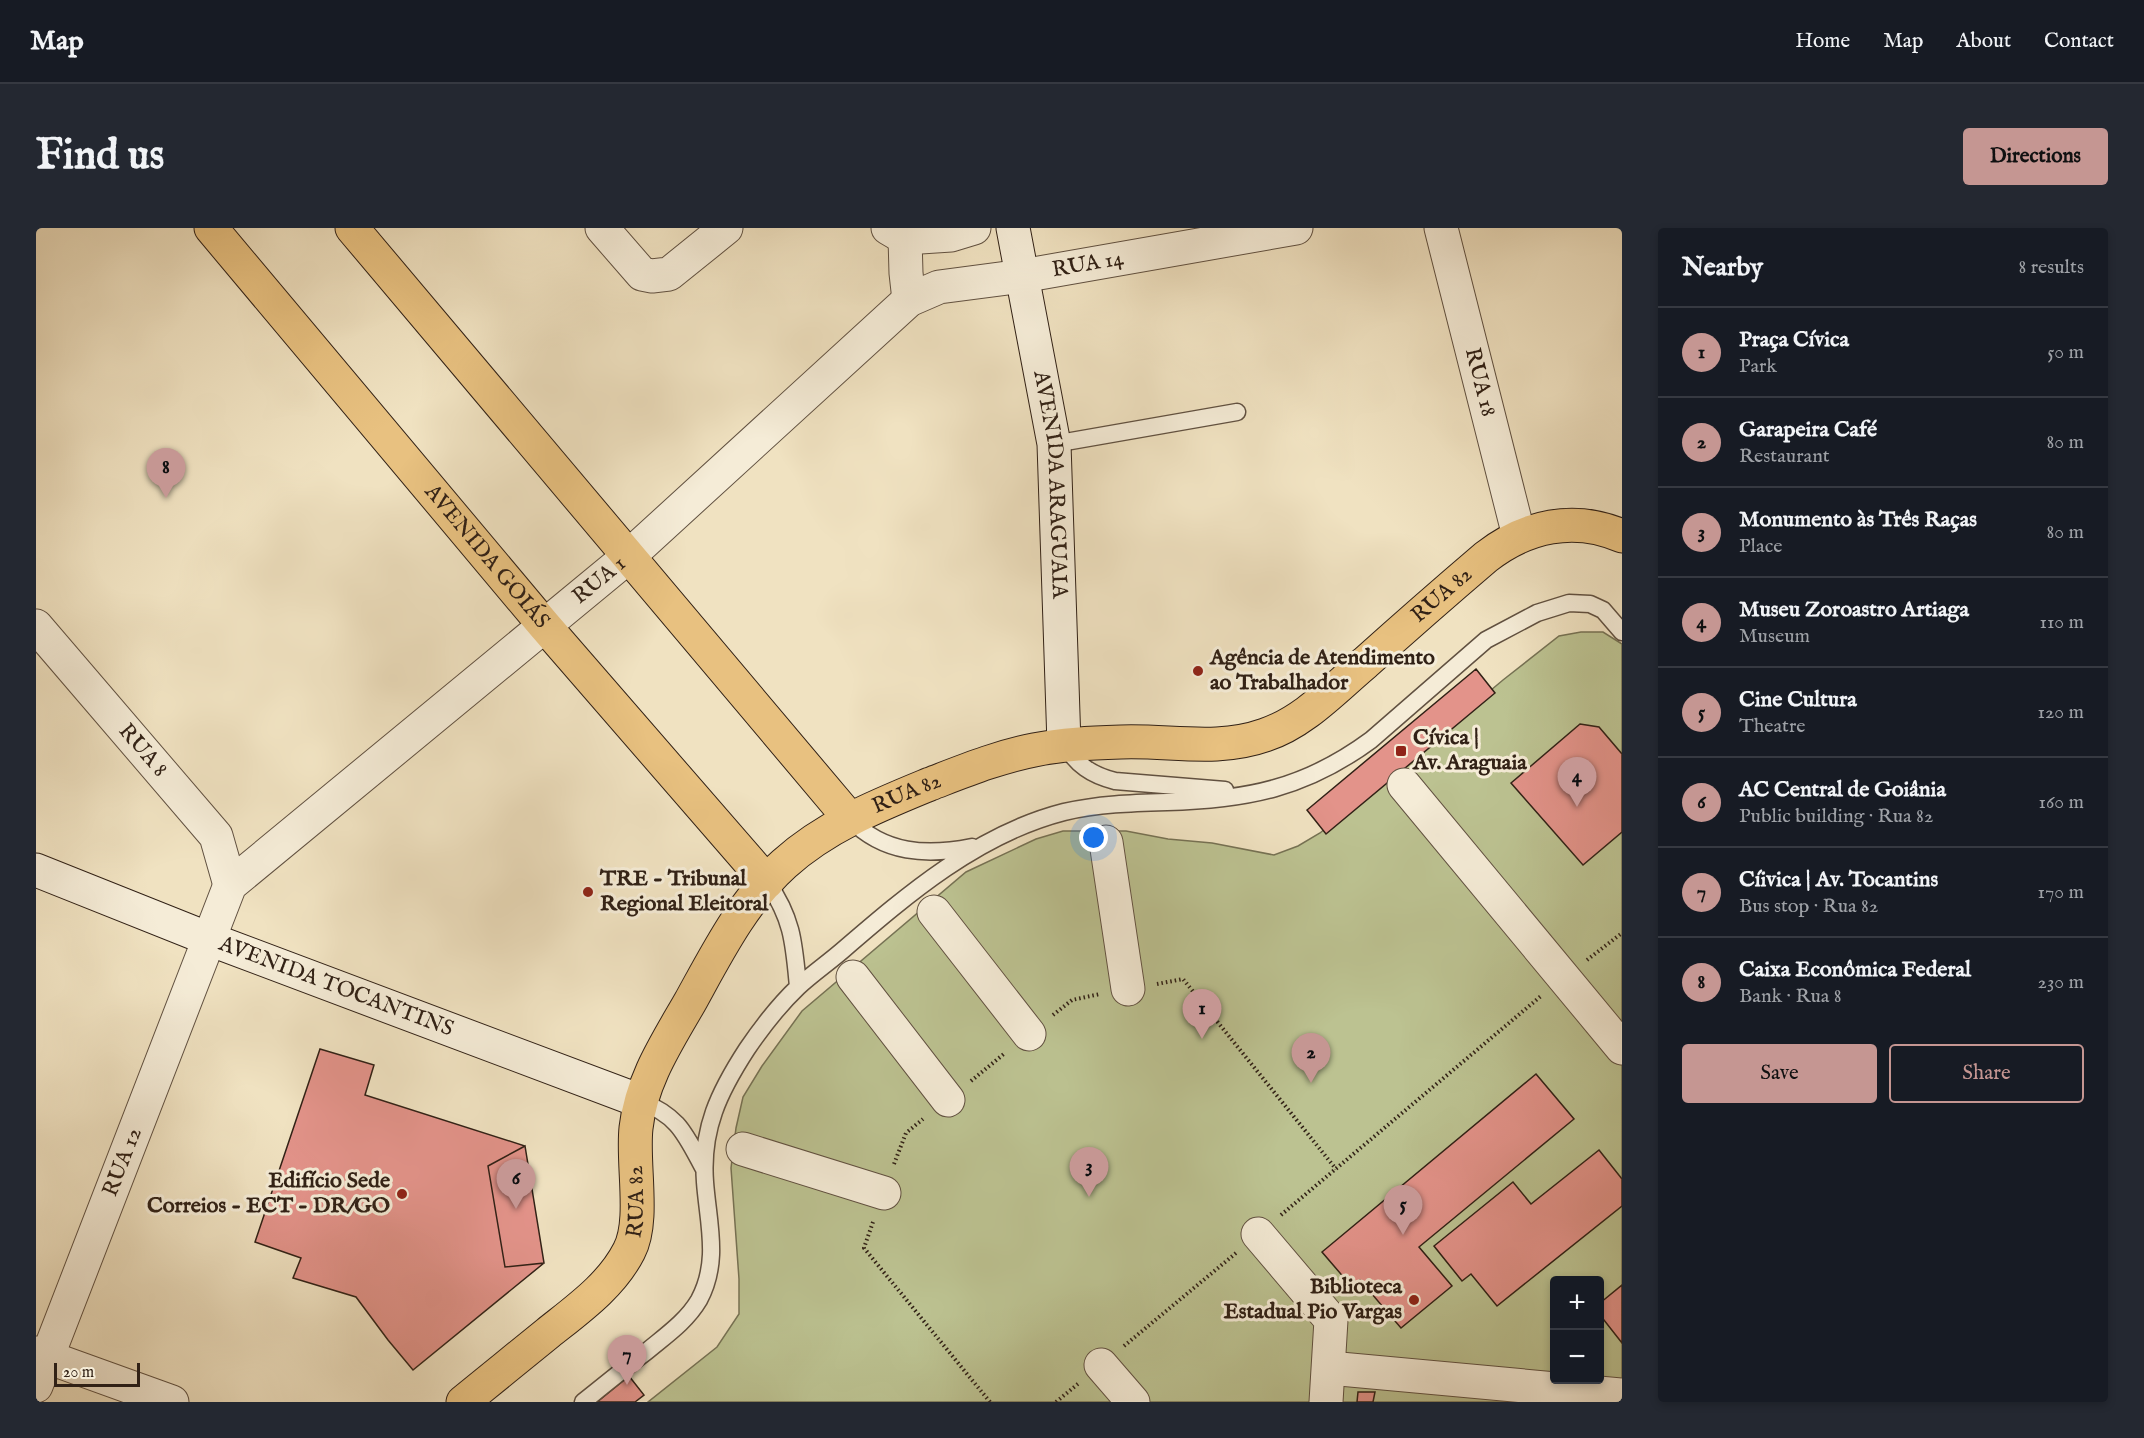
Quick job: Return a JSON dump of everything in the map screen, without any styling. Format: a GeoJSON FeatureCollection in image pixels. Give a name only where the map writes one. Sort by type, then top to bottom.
{"type":"FeatureCollection","features":[{"type":"Feature","properties":{"kind":"main road","name":"AVENIDA GOIÁS"},"geometry":{"type":"LineString","coordinates":[[211,228],[544,625],[766,882]]}},
{"type":"Feature","properties":{"kind":"main road"},"geometry":{"type":"LineString","coordinates":[[327,228],[390,303],[431,322]]}},
{"type":"Feature","properties":{"kind":"main road"},"geometry":{"type":"LineString","coordinates":[[352,228],[850,819]]}},
{"type":"Feature","properties":{"kind":"main road","name":"RUA 82"},"geometry":{"type":"LineString","coordinates":[[463,1402],[598,1291],[615,1273],[630,1250],[636,1225],[634,1148],[640,1101],[664,1046],[748,906],[766,882],[801,851],[850,819],[876,806],[968,770],[1031,750],[1064,744],[1139,741],[1216,745],[1251,740],[1269,734],[1286,726],[1318,703],[1486,557],[1519,536],[1544,528],[1572,525],[1599,528],[1622,536]]}},
{"type":"Feature","properties":{"kind":"street"},"geometry":{"type":"LineString","coordinates":[[602,228],[642,274],[652,276],[669,274],[726,228]]}},
{"type":"Feature","properties":{"kind":"street"},"geometry":{"type":"LineString","coordinates":[[909,300],[906,273],[896,233],[951,235],[974,228]]}},
{"type":"Feature","properties":{"kind":"street","name":"AVENIDA ARAGUAIA"},"geometry":{"type":"LineString","coordinates":[[1013,228],[1054,444],[1064,744]]}},
{"type":"Feature","properties":{"kind":"street","name":"RUA 14"},"geometry":{"type":"LineString","coordinates":[[1022,276],[1296,228]]}},
{"type":"Feature","properties":{"kind":"street","name":"RUA 18"},"geometry":{"type":"LineString","coordinates":[[1441,228],[1519,536]]}},
{"type":"Feature","properties":{"kind":"street","name":"RUA 1"},"geometry":{"type":"LineString","coordinates":[[208,939],[230,885],[629,556],[909,300],[939,287],[1022,276]]}},
{"type":"Feature","properties":{"kind":"street","name":"RUA 8"},"geometry":{"type":"LineString","coordinates":[[36,626],[216,836],[230,885]]}},
{"type":"Feature","properties":{"kind":"street"},"geometry":{"type":"LineString","coordinates":[[1404,786],[1622,1047]]}},
{"type":"Feature","properties":{"kind":"street"},"geometry":{"type":"LineString","coordinates":[[1106,842],[1128,989]]}},
{"type":"Feature","properties":{"kind":"street","name":"AVENIDA TOCANTINS"},"geometry":{"type":"LineString","coordinates":[[36,870],[208,939],[640,1101]]}},
{"type":"Feature","properties":{"kind":"street"},"geometry":{"type":"LineString","coordinates":[[934,912],[1029,1034]]}},
{"type":"Feature","properties":{"kind":"street","name":"RUA 12"},"geometry":{"type":"LineString","coordinates":[[40,1365],[208,939]]}},
{"type":"Feature","properties":{"kind":"street"},"geometry":{"type":"LineString","coordinates":[[853,977],[948,1100]]}},
{"type":"Feature","properties":{"kind":"street"},"geometry":{"type":"LineString","coordinates":[[743,1149],[884,1193]]}},
{"type":"Feature","properties":{"kind":"street"},"geometry":{"type":"LineString","coordinates":[[1258,1234],[1331,1320],[1326,1402]]}},
{"type":"Feature","properties":{"kind":"street"},"geometry":{"type":"LineString","coordinates":[[40,1365],[171,1402]]}},
{"type":"Feature","properties":{"kind":"street"},"geometry":{"type":"LineString","coordinates":[[1101,1365],[1133,1402]]}},
{"type":"Feature","properties":{"kind":"street"},"geometry":{"type":"LineString","coordinates":[[1329,1368],[1622,1395]]}},
{"type":"Feature","properties":{"kind":"lane"},"geometry":{"type":"LineString","coordinates":[[1054,444],[1236,412]]}},
{"type":"Feature","properties":{"kind":"lane"},"geometry":{"type":"LineString","coordinates":[[583,1402],[685,1320],[700,1298],[708,1278],[713,1253],[704,1168],[707,1137],[723,1086],[771,1016],[798,987],[914,891],[956,861],[988,843],[1048,816],[1091,806],[1199,801],[1251,795],[1317,774],[1371,740],[1486,640],[1538,613],[1569,603],[1590,604],[1603,610],[1622,632]]}},
{"type":"Feature","properties":{"kind":"lane"},"geometry":{"type":"LineString","coordinates":[[1064,744],[1073,759],[1085,770],[1098,777],[1115,781],[1268,791]]}},
{"type":"Feature","properties":{"kind":"lane"},"geometry":{"type":"LineString","coordinates":[[850,819],[874,839],[904,850],[945,852],[988,843]]}},
{"type":"Feature","properties":{"kind":"lane"},"geometry":{"type":"LineString","coordinates":[[766,882],[781,903],[788,918],[794,943],[798,987]]}},
{"type":"Feature","properties":{"kind":"lane"},"geometry":{"type":"LineString","coordinates":[[640,1101],[657,1107],[674,1119],[704,1168]]}},
{"type":"Feature","properties":{"kind":"path"},"geometry":{"type":"LineString","coordinates":[[1056,1402],[1564,977],[1622,933]]}},
{"type":"Feature","properties":{"kind":"path"},"geometry":{"type":"LineString","coordinates":[[990,1402],[864,1248],[906,1133],[1072,1000],[1183,979],[1336,1169]]}},
{"type":"Feature","properties":{"kind":"green space"},"geometry":{"type":"Polygon","coordinates":[[[1581,632],[1603,632],[1622,644],[1622,1402],[648,1402],[717,1347],[739,1314],[739,1279],[731,1168],[743,1097],[762,1066],[802,1011],[966,872],[1036,839],[1063,831],[1126,831],[1168,839],[1212,843],[1274,855],[1298,846],[1320,833],[1559,636],[1581,632]]]}},
{"type":"Feature","properties":{"kind":"building","name":"Cívica | Av. Araguaia"},"geometry":{"type":"Polygon","coordinates":[[[1476,669],[1495,693],[1326,834],[1307,810],[1476,669]]]}},
{"type":"Feature","properties":{"kind":"building"},"geometry":{"type":"Polygon","coordinates":[[[1580,724],[1599,727],[1622,754],[1622,832],[1583,865],[1511,783],[1580,724]]]}},
{"type":"Feature","properties":{"kind":"building","name":"Edifício Sede Correios - ECT - DR/GO"},"geometry":{"type":"Polygon","coordinates":[[[320,1049],[374,1065],[365,1095],[525,1146],[544,1263],[413,1370],[356,1297],[293,1278],[301,1258],[255,1242],[320,1049]]]}},
{"type":"Feature","properties":{"kind":"building"},"geometry":{"type":"Polygon","coordinates":[[[1536,1074],[1574,1119],[1419,1247],[1452,1286],[1401,1328],[1360,1280],[1352,1287],[1322,1252],[1536,1074]]]}},
{"type":"Feature","properties":{"kind":"building"},"geometry":{"type":"Polygon","coordinates":[[[525,1146],[544,1263],[505,1267],[488,1166],[525,1146]]]}},
{"type":"Feature","properties":{"kind":"building"},"geometry":{"type":"Polygon","coordinates":[[[1599,1150],[1622,1179],[1622,1206],[1497,1306],[1471,1274],[1462,1281],[1434,1246],[1513,1182],[1531,1204],[1599,1150]]]}},
{"type":"Feature","properties":{"kind":"building"},"geometry":{"type":"Polygon","coordinates":[[[1622,1285],[1622,1343],[1604,1320],[1604,1300],[1622,1285]]]}},
{"type":"Feature","properties":{"kind":"building"},"geometry":{"type":"Polygon","coordinates":[[[629,1376],[644,1395],[635,1402],[597,1402],[629,1376]]]}},
{"type":"Feature","properties":{"kind":"building"},"geometry":{"type":"Polygon","coordinates":[[[1358,1392],[1375,1392],[1373,1402],[1357,1402],[1358,1392]]]}},
{"type":"Feature","properties":{"kind":"place","name":"Caixa Econômica Federal"},"geometry":{"type":"Point","coordinates":[166,498]}},
{"type":"Feature","properties":{"kind":"place","name":"Agência de Atendimento ao Trabalhador"},"geometry":{"type":"Point","coordinates":[1198,671]}},
{"type":"Feature","properties":{"kind":"place","name":"Cívica | Av. Araguaia"},"geometry":{"type":"Point","coordinates":[1401,751]}},
{"type":"Feature","properties":{"kind":"place","name":"Museu Zoroastro Artiaga"},"geometry":{"type":"Point","coordinates":[1577,807]}},
{"type":"Feature","properties":{"kind":"place","name":"TRE - Tribunal Regional Eleitoral"},"geometry":{"type":"Point","coordinates":[588,892]}},
{"type":"Feature","properties":{"kind":"place","name":"Praça Cívica"},"geometry":{"type":"Point","coordinates":[1202,1039]}},
{"type":"Feature","properties":{"kind":"place","name":"Garapeira Café"},"geometry":{"type":"Point","coordinates":[1311,1083]}},
{"type":"Feature","properties":{"kind":"place","name":"Edifício Sede Correios - ECT - DR/GO"},"geometry":{"type":"Point","coordinates":[402,1194]}},
{"type":"Feature","properties":{"kind":"place","name":"Monumento às Três Raças"},"geometry":{"type":"Point","coordinates":[1089,1197]}},
{"type":"Feature","properties":{"kind":"place","name":"AC Central de Goiânia"},"geometry":{"type":"Point","coordinates":[516,1209]}},
{"type":"Feature","properties":{"kind":"place","name":"Cine Cultura"},"geometry":{"type":"Point","coordinates":[1403,1235]}},
{"type":"Feature","properties":{"kind":"place","name":"Biblioteca Estadual Pio Vargas"},"geometry":{"type":"Point","coordinates":[1414,1300]}},
{"type":"Feature","properties":{"kind":"place","name":"Cíivica | Av. Tocantins"},"geometry":{"type":"Point","coordinates":[627,1385]}}]}
